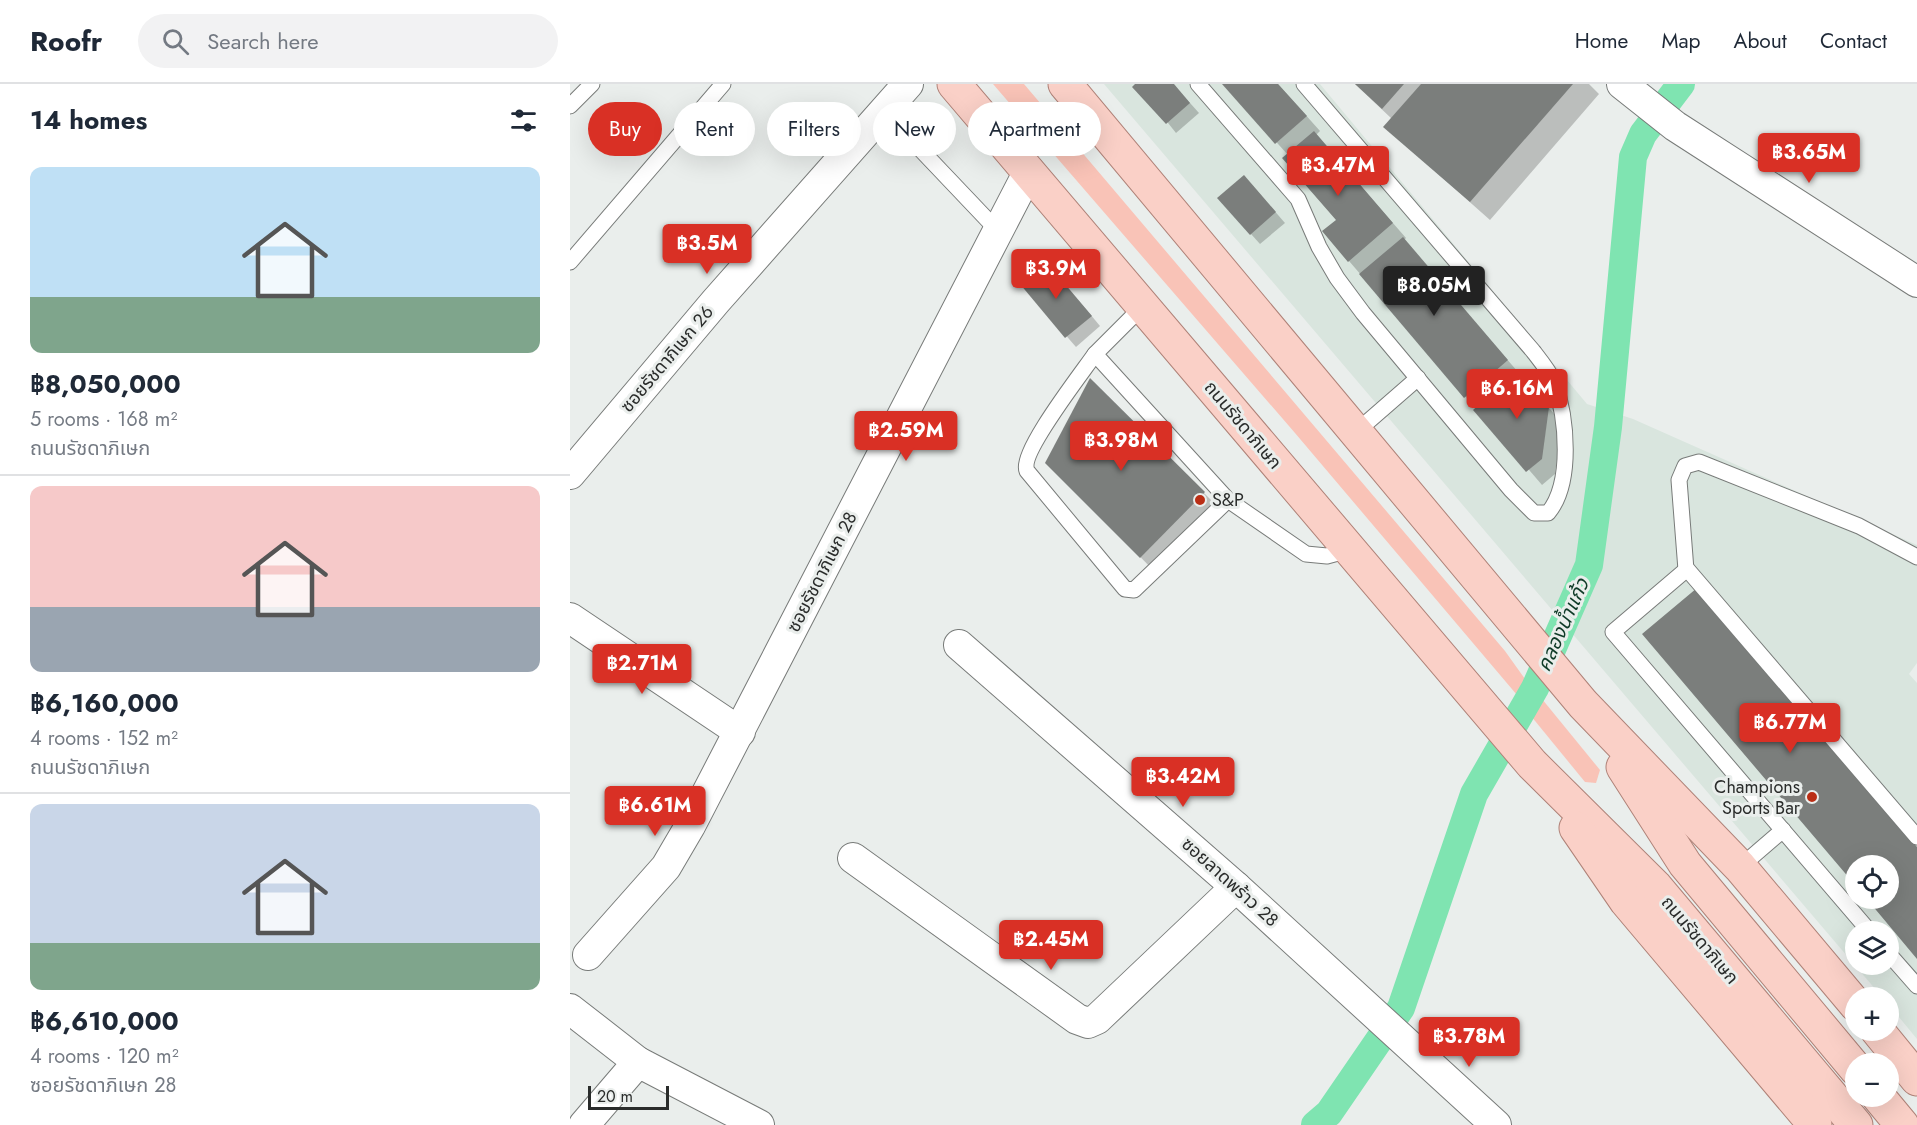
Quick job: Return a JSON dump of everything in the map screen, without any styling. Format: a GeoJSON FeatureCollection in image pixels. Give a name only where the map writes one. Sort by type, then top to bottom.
{"type":"FeatureCollection","features":[{"type":"Feature","properties":{"kind":"main road","name":"ถนนรัชดาภิเษก"},"geometry":{"type":"LineString","coordinates":[[954,84],[1525,756],[1656,887],[1856,1125]]}},
{"type":"Feature","properties":{"kind":"main road","name":"ถนนรัชดาภิเษก"},"geometry":{"type":"LineString","coordinates":[[1065,84],[1583,704],[1740,867],[1845,992]]}},
{"type":"Feature","properties":{"kind":"main road","name":"ถนนรัชดาภิเษก"},"geometry":{"type":"LineString","coordinates":[[1583,704],[1685,864],[1845,1057]]}},
{"type":"Feature","properties":{"kind":"main road","name":"ถนนรัชดาภิเษก"},"geometry":{"type":"LineString","coordinates":[[1525,756],[1626,902],[1815,1125]]}},
{"type":"Feature","properties":{"kind":"main road"},"geometry":{"type":"LineString","coordinates":[[1886,1041],[1917,1079]]}},
{"type":"Feature","properties":{"kind":"main road"},"geometry":{"type":"LineString","coordinates":[[1887,1107],[1902,1125]]}},
{"type":"Feature","properties":{"kind":"street","name":"ซอยรัชดาภิเษก 26"},"geometry":{"type":"LineString","coordinates":[[892,102],[908,84]]}},
{"type":"Feature","properties":{"kind":"street"},"geometry":{"type":"LineString","coordinates":[[1632,93],[1675,126],[1917,282]]}},
{"type":"Feature","properties":{"kind":"street","name":"ซอยรัชดาภิเษก 26"},"geometry":{"type":"LineString","coordinates":[[570,474],[716,301],[873,123]]}},
{"type":"Feature","properties":{"kind":"street","name":"ซอยรัชดาภิเษก 28"},"geometry":{"type":"LineString","coordinates":[[588,955],[666,867],[740,732],[1029,171]]}},
{"type":"Feature","properties":{"kind":"street"},"geometry":{"type":"LineString","coordinates":[[570,618],[740,732]]}},
{"type":"Feature","properties":{"kind":"street","name":"ซอยลาดพร้าว 28"},"geometry":{"type":"LineString","coordinates":[[959,645],[1236,887],[1496,1125]]}},
{"type":"Feature","properties":{"kind":"street"},"geometry":{"type":"LineString","coordinates":[[854,858],[1077,1019],[1088,1023],[1096,1019],[1236,887]]}},
{"type":"Feature","properties":{"kind":"street"},"geometry":{"type":"LineString","coordinates":[[570,1009],[638,1062],[759,1125]]}},
{"type":"Feature","properties":{"kind":"street"},"geometry":{"type":"LineString","coordinates":[[584,1125],[638,1062]]}},
{"type":"Feature","properties":{"kind":"lane"},"geometry":{"type":"LineString","coordinates":[[570,106],[592,84]]}},
{"type":"Feature","properties":{"kind":"lane"},"geometry":{"type":"LineString","coordinates":[[570,262],[723,84]]}},
{"type":"Feature","properties":{"kind":"lane"},"geometry":{"type":"LineString","coordinates":[[1198,84],[1298,198],[1319,247],[1337,278],[1418,378],[1511,490],[1534,513],[1548,513],[1558,502],[1565,454],[1564,413],[1552,379],[1533,351],[1304,84]]}},
{"type":"Feature","properties":{"kind":"lane"},"geometry":{"type":"LineString","coordinates":[[927,156],[998,231]]}},
{"type":"Feature","properties":{"kind":"lane"},"geometry":{"type":"LineString","coordinates":[[1142,307],[1095,354],[1031,446],[1025,465],[1027,471],[1125,590],[1134,590],[1228,500]]}},
{"type":"Feature","properties":{"kind":"lane"},"geometry":{"type":"LineString","coordinates":[[1095,354],[1228,500],[1306,554],[1327,556],[1349,550]]}},
{"type":"Feature","properties":{"kind":"lane"},"geometry":{"type":"LineString","coordinates":[[1356,432],[1418,378]]}},
{"type":"Feature","properties":{"kind":"lane"},"geometry":{"type":"LineString","coordinates":[[1917,557],[1859,526],[1699,462],[1685,466],[1679,480],[1686,570],[1917,837]]}},
{"type":"Feature","properties":{"kind":"lane"},"geometry":{"type":"LineString","coordinates":[[1686,570],[1617,628],[1614,634],[1861,921]]}},
{"type":"Feature","properties":{"kind":"lane"},"geometry":{"type":"LineString","coordinates":[[1740,867],[1783,830]]}},
{"type":"Feature","properties":{"kind":"lane"},"geometry":{"type":"LineString","coordinates":[[1899,966],[1917,986]]}},
{"type":"Feature","properties":{"kind":"shaded area"},"geometry":{"type":"Polygon","coordinates":[[[993,84],[1024,84],[1039,102],[1009,102],[993,84]]]}},
{"type":"Feature","properties":{"kind":"shaded area"},"geometry":{"type":"Polygon","coordinates":[[[1104,84],[1320,84],[1587,404],[1633,419],[1917,545],[1917,663],[1909,674],[1917,683],[1917,1039],[1899,1017],[1899,987],[1873,987],[1863,975],[1899,975],[1899,921],[1845,921],[1845,954],[1104,84]]]}},
{"type":"Feature","properties":{"kind":"shaded area"},"geometry":{"type":"Polygon","coordinates":[[[1055,156],[1085,156],[1505,651],[1525,679],[1517,695],[1295,433],[1055,156]]]}},
{"type":"Feature","properties":{"kind":"shaded area"},"geometry":{"type":"Polygon","coordinates":[[[1542,699],[1600,770],[1596,783],[1585,782],[1531,716],[1542,699]]]}},
{"type":"Feature","properties":{"kind":"building"},"geometry":{"type":"Polygon","coordinates":[[[1135,84],[1174,84],[1190,103],[1166,124],[1132,87],[1135,84]]]}},
{"type":"Feature","properties":{"kind":"building"},"geometry":{"type":"Polygon","coordinates":[[[1222,84],[1278,84],[1307,116],[1275,144],[1222,84]]]}},
{"type":"Feature","properties":{"kind":"building"},"geometry":{"type":"Polygon","coordinates":[[[1355,84],[1404,84],[1382,109],[1355,84]]]}},
{"type":"Feature","properties":{"kind":"building"},"geometry":{"type":"Polygon","coordinates":[[[1421,84],[1573,84],[1470,202],[1383,127],[1421,84]]]}},
{"type":"Feature","properties":{"kind":"building"},"geometry":{"type":"Polygon","coordinates":[[[1314,131],[1393,223],[1348,262],[1322,231],[1336,220],[1282,158],[1314,131]]]}},
{"type":"Feature","properties":{"kind":"building"},"geometry":{"type":"Polygon","coordinates":[[[1244,175],[1276,212],[1250,235],[1217,198],[1244,175]]]}},
{"type":"Feature","properties":{"kind":"building"},"geometry":{"type":"Polygon","coordinates":[[[1403,237],[1508,360],[1464,398],[1359,274],[1403,237]]]}},
{"type":"Feature","properties":{"kind":"building"},"geometry":{"type":"Polygon","coordinates":[[[1046,262],[1092,316],[1065,338],[1020,284],[1046,262]]]}},
{"type":"Feature","properties":{"kind":"building"},"geometry":{"type":"Polygon","coordinates":[[[1518,371],[1549,407],[1542,459],[1526,472],[1473,410],[1518,371]]]}},
{"type":"Feature","properties":{"kind":"building"},"geometry":{"type":"Polygon","coordinates":[[[1090,378],[1205,492],[1140,558],[1045,463],[1090,378]]]}},
{"type":"Feature","properties":{"kind":"building"},"geometry":{"type":"Polygon","coordinates":[[[1697,588],[1917,847],[1917,959],[1899,937],[1899,921],[1885,921],[1875,909],[1899,909],[1899,855],[1845,855],[1845,873],[1642,634],[1697,588]]]}},
{"type":"Feature","properties":{"kind":"waterway","name":"คลองน้ำแก้ว"},"geometry":{"type":"LineString","coordinates":[[1315,1125],[1329,1113],[1401,1008],[1474,794],[1535,688],[1589,565],[1608,427],[1633,157],[1643,134],[1681,84]]}},
{"type":"Feature","properties":{"kind":"place","name":"S&P"},"geometry":{"type":"Point","coordinates":[1200,500]}},
{"type":"Feature","properties":{"kind":"place","name":"Champions Sports Bar"},"geometry":{"type":"Point","coordinates":[1812,797]}}]}
